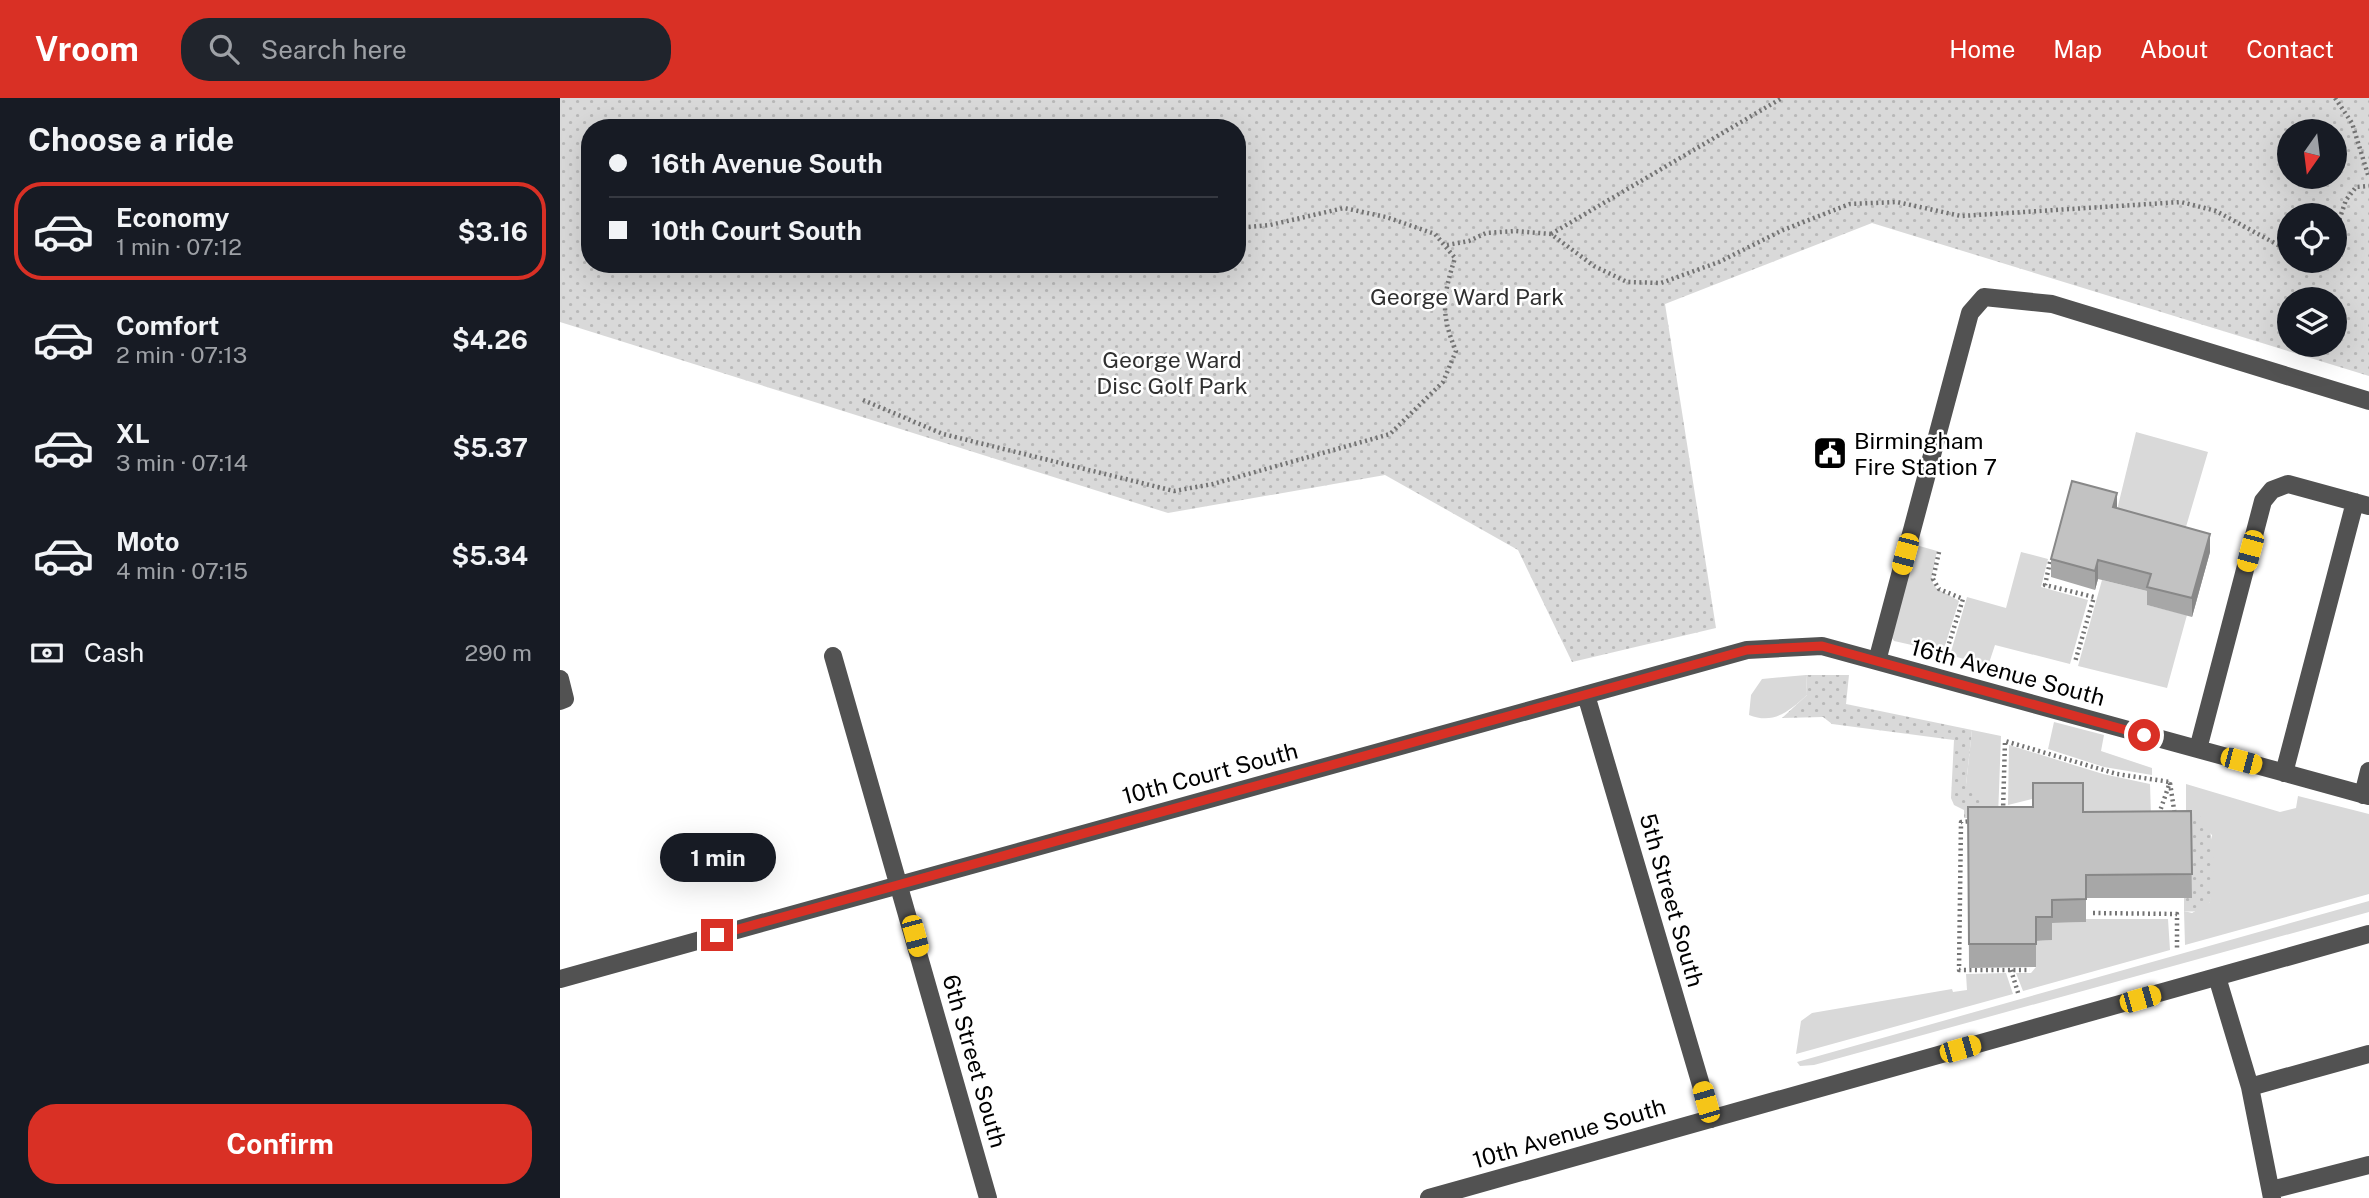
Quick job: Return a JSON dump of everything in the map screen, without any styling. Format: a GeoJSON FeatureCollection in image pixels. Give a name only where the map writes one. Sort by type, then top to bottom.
{"type":"FeatureCollection","features":[{"type":"Feature","properties":{"kind":"street"},"geometry":{"type":"LineString","coordinates":[[1877,661],[1970,313],[1984,297],[2052,304],[2369,401]]}},
{"type":"Feature","properties":{"kind":"street"},"geometry":{"type":"LineString","coordinates":[[2198,749],[2263,501],[2272,490],[2288,484],[2362,504],[2284,773]]}},
{"type":"Feature","properties":{"kind":"street","name":"10th Court South"},"geometry":{"type":"LineString","coordinates":[[560,979],[1747,650],[1822,646],[1877,661]]}},
{"type":"Feature","properties":{"kind":"street","name":"6th Street South"},"geometry":{"type":"LineString","coordinates":[[833,656],[988,1198]]}},
{"type":"Feature","properties":{"kind":"street","name":"16th Avenue South"},"geometry":{"type":"LineString","coordinates":[[1877,661],[2366,795]]}},
{"type":"Feature","properties":{"kind":"street"},"geometry":{"type":"LineString","coordinates":[[560,679],[565,699],[560,701]]}},
{"type":"Feature","properties":{"kind":"street","name":"5th Street South"},"geometry":{"type":"LineString","coordinates":[[1586,695],[1711,1119]]}},
{"type":"Feature","properties":{"kind":"street"},"geometry":{"type":"LineString","coordinates":[[2366,795],[2369,771]]}},
{"type":"Feature","properties":{"kind":"street","name":"10th Avenue South"},"geometry":{"type":"LineString","coordinates":[[1430,1198],[2369,934]]}},
{"type":"Feature","properties":{"kind":"street"},"geometry":{"type":"LineString","coordinates":[[2217,977],[2250,1087],[2272,1194],[2369,1165]]}},
{"type":"Feature","properties":{"kind":"street"},"geometry":{"type":"LineString","coordinates":[[2250,1087],[2369,1054]]}},
{"type":"Feature","properties":{"kind":"path"},"geometry":{"type":"LineString","coordinates":[[1550,234],[1782,98]]}},
{"type":"Feature","properties":{"kind":"path"},"geometry":{"type":"LineString","coordinates":[[2335,98],[2352,123],[2369,178]]}},
{"type":"Feature","properties":{"kind":"path"},"geometry":{"type":"LineString","coordinates":[[2345,203],[2356,187],[2369,186]]}},
{"type":"Feature","properties":{"kind":"path"},"geometry":{"type":"LineString","coordinates":[[1447,245],[1469,242],[1486,233],[1515,231],[1550,234],[1594,265],[1627,282],[1661,283],[1719,262],[1783,230],[1850,204],[1897,202],[1961,216],[2181,202],[2216,211],[2277,244]]}},
{"type":"Feature","properties":{"kind":"path"},"geometry":{"type":"LineString","coordinates":[[863,400],[943,434],[1174,491],[1213,484],[1390,434],[1443,382],[1456,351],[1444,323],[1444,293],[1455,258],[1447,245],[1435,234],[1386,217],[1344,208],[1270,225],[1246,227]]}},
{"type":"Feature","properties":{"kind":"path"},"geometry":{"type":"LineString","coordinates":[[1939,552],[1933,579],[1939,589],[1963,599],[1946,653]]}},
{"type":"Feature","properties":{"kind":"path"},"geometry":{"type":"LineString","coordinates":[[2050,562],[2045,584],[2094,597],[2075,662]]}},
{"type":"Feature","properties":{"kind":"path"},"geometry":{"type":"LineString","coordinates":[[2003,821],[2005,741],[2116,774],[2170,782]]}},
{"type":"Feature","properties":{"kind":"path"},"geometry":{"type":"LineString","coordinates":[[2170,782],[2175,820]]}},
{"type":"Feature","properties":{"kind":"path"},"geometry":{"type":"LineString","coordinates":[[2160,821],[2159,809],[2170,782]]}},
{"type":"Feature","properties":{"kind":"path"},"geometry":{"type":"LineString","coordinates":[[1975,821],[1961,821],[1959,970],[2030,970]]}},
{"type":"Feature","properties":{"kind":"path"},"geometry":{"type":"LineString","coordinates":[[2093,913],[2177,914],[2177,951]]}},
{"type":"Feature","properties":{"kind":"path"},"geometry":{"type":"LineString","coordinates":[[2011,970],[2019,996]]}},
{"type":"Feature","properties":{"kind":"green space","name":"George Ward Park"},"geometry":{"type":"Polygon","coordinates":[[[560,98],[2369,98],[2369,376],[2307,357],[2347,357],[2347,287],[2277,287],[2277,348],[1872,223],[1665,304],[1716,628],[1572,662],[1518,550],[1385,475],[1168,513],[560,322],[560,98]]]}},
{"type":"Feature","properties":{"kind":"green space"},"geometry":{"type":"Polygon","coordinates":[[[2136,432],[2208,452],[2183,537],[2116,514],[2136,432]]]}},
{"type":"Feature","properties":{"kind":"green space"},"geometry":{"type":"Polygon","coordinates":[[[1916,545],[1937,551],[1931,580],[1936,588],[1959,601],[1943,652],[1894,641],[1892,638],[1916,545]]]}},
{"type":"Feature","properties":{"kind":"green space"},"geometry":{"type":"Polygon","coordinates":[[[2021,552],[2048,559],[2041,587],[2088,600],[2070,664],[1995,645],[1988,666],[1950,655],[1967,597],[2006,608],[2021,552]]]}},
{"type":"Feature","properties":{"kind":"green space"},"geometry":{"type":"Polygon","coordinates":[[[2102,580],[2151,592],[2147,605],[2187,615],[2167,688],[2078,666],[2102,580]]]}},
{"type":"Feature","properties":{"kind":"green space"},"geometry":{"type":"Polygon","coordinates":[[[1806,675],[1807,695],[1787,711],[1766,718],[1749,715],[1751,695],[1762,679],[1806,675]]]}},
{"type":"Feature","properties":{"kind":"green space"},"geometry":{"type":"Polygon","coordinates":[[[1806,675],[1849,675],[1846,704],[1972,730],[1966,785],[1982,798],[1981,818],[1964,818],[1964,810],[1954,805],[1951,798],[1954,740],[1832,724],[1823,717],[1782,718],[1807,695],[1806,675]]]}},
{"type":"Feature","properties":{"kind":"green space"},"geometry":{"type":"Polygon","coordinates":[[[2054,722],[2104,735],[2101,751],[2152,768],[2152,775],[2104,767],[2048,749],[2054,722]]]}},
{"type":"Feature","properties":{"kind":"green space"},"geometry":{"type":"Polygon","coordinates":[[[1972,730],[2001,736],[1998,817],[1981,818],[1966,785],[1972,730]]]}},
{"type":"Feature","properties":{"kind":"green space"},"geometry":{"type":"Polygon","coordinates":[[[2009,745],[2103,774],[2150,784],[2151,816],[2083,816],[2032,799],[2008,805],[2009,745]]]}},
{"type":"Feature","properties":{"kind":"green space"},"geometry":{"type":"Polygon","coordinates":[[[2186,784],[2280,812],[2296,808],[2298,796],[2369,814],[2369,894],[2185,945],[2184,911],[2192,913],[2210,902],[2212,835],[2186,811],[2186,784]]]}},
{"type":"Feature","properties":{"kind":"green space"},"geometry":{"type":"Polygon","coordinates":[[[2186,811],[2198,815],[2206,823],[2211,834],[2214,863],[2210,902],[2192,912],[2184,911],[2184,897],[2192,897],[2191,835],[2186,811]]]}},
{"type":"Feature","properties":{"kind":"green space"},"geometry":{"type":"Polygon","coordinates":[[[2369,901],[2369,912],[1814,1065],[1800,1066],[1797,1062],[2369,901]]]}},
{"type":"Feature","properties":{"kind":"green space"},"geometry":{"type":"Polygon","coordinates":[[[2086,919],[2168,919],[2170,950],[2023,991],[2016,973],[2031,973],[2036,967],[2036,941],[2051,940],[2052,923],[2086,922],[2086,919]]]}},
{"type":"Feature","properties":{"kind":"green space"},"geometry":{"type":"Polygon","coordinates":[[[2006,973],[2013,994],[1796,1054],[1801,1021],[1812,1013],[1952,989],[1953,992],[1967,990],[1966,974],[2006,973]]]}},
{"type":"Feature","properties":{"kind":"building"},"geometry":{"type":"Polygon","coordinates":[[[2072,481],[2117,493],[2113,507],[2210,534],[2192,598],[2147,587],[2151,574],[2098,560],[2095,571],[2051,559],[2072,481]]]}},
{"type":"Feature","properties":{"kind":"building"},"geometry":{"type":"Polygon","coordinates":[[[2033,783],[2083,783],[2083,812],[2191,811],[2192,874],[2086,875],[2086,899],[2052,900],[2052,917],[2036,917],[2036,944],[1969,944],[1968,807],[2033,807],[2033,783]]]}},
{"type":"Feature","properties":{"kind":"place","name":"Birmingham Fire Station 7"},"geometry":{"type":"Point","coordinates":[1830,453]}},
{"type":"Feature","properties":{"kind":"route"},"geometry":{"type":"LineString","coordinates":[[717,935],[1747,650],[1822,646],[2144,735]]}},
{"type":"Feature","properties":{"kind":"park label","name":"George Ward Disc Golf Park"},"geometry":{"type":"Point","coordinates":[1172,372]}}]}
